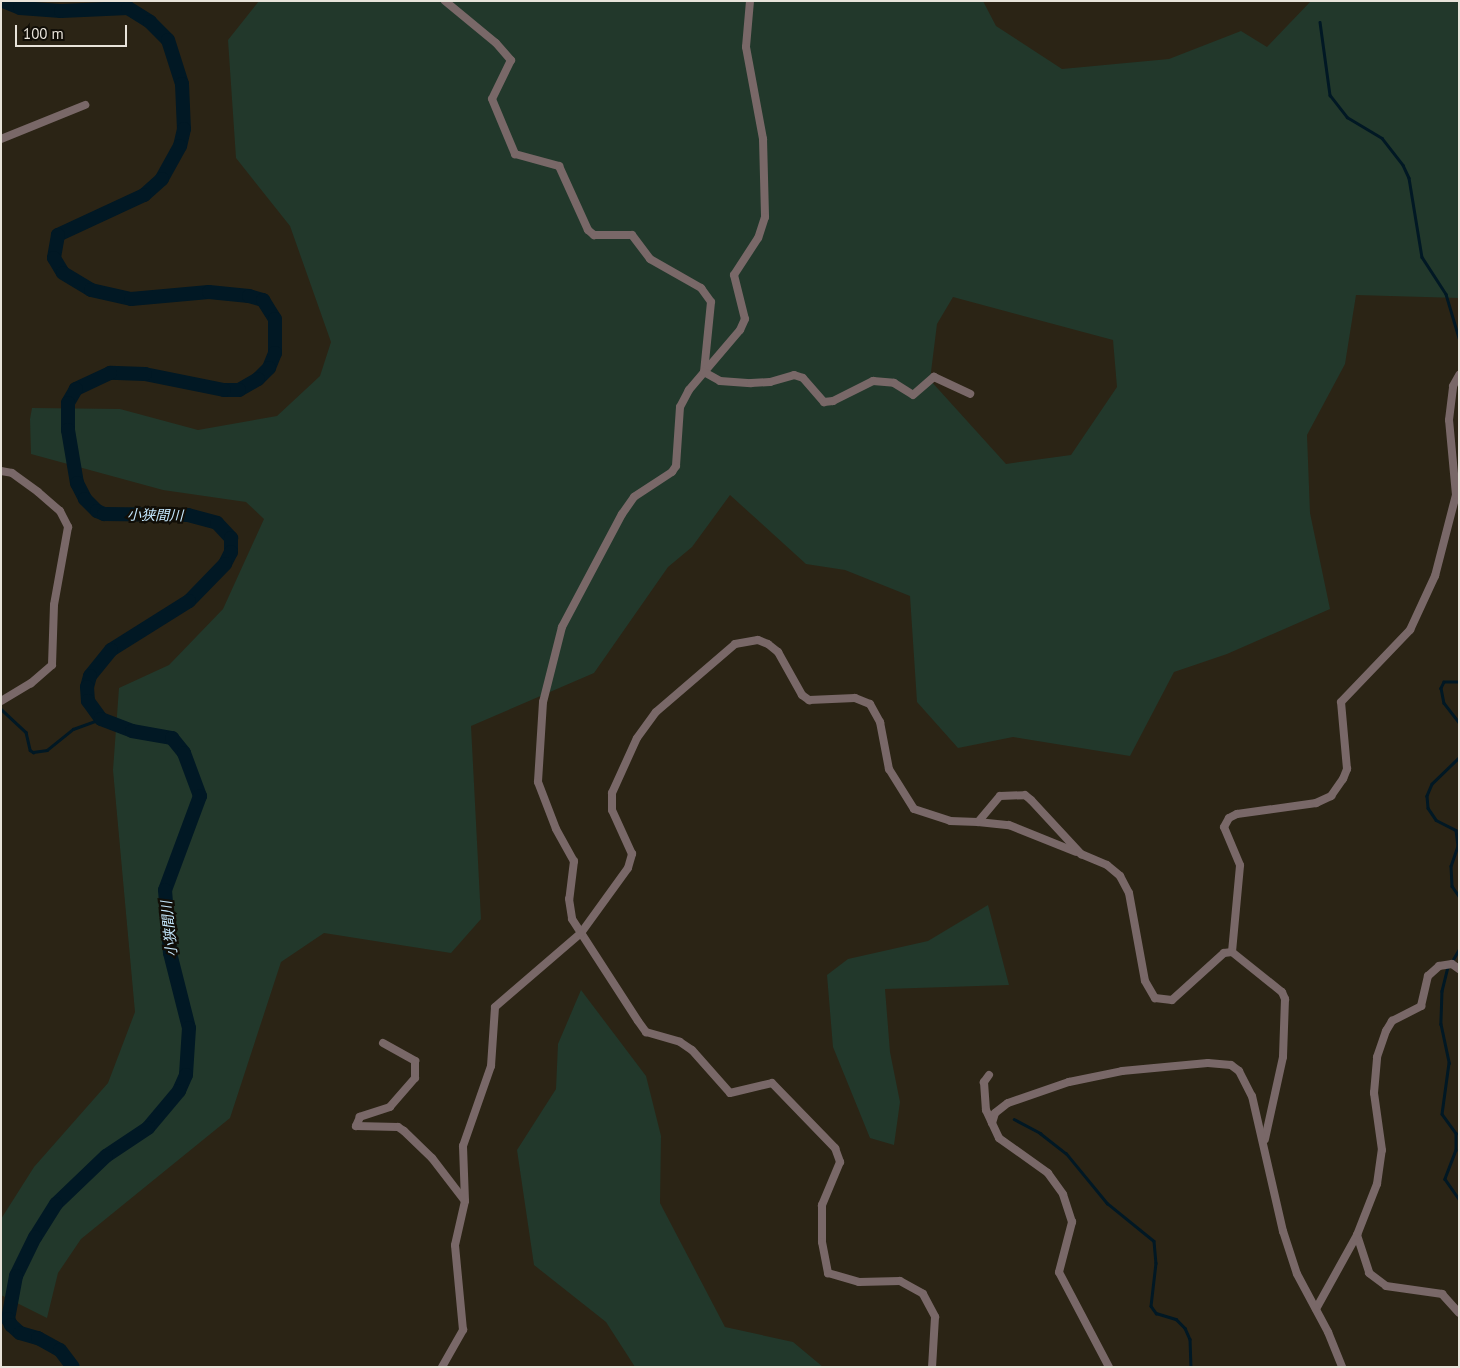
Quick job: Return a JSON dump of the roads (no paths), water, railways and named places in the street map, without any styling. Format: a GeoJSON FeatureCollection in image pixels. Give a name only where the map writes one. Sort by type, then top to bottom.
{"type":"FeatureCollection","features":[{"type":"Feature","properties":{"kind":"street"},"geometry":{"type":"LineString","coordinates":[[445,1],[496,43],[511,60],[492,99],[509,147],[515,154],[559,166],[588,230],[594,234],[632,234],[650,259],[701,288],[711,302],[704,372]]}},
{"type":"Feature","properties":{"kind":"street"},"geometry":{"type":"LineString","coordinates":[[750,1],[746,47],[763,139],[765,217],[758,238],[734,275],[744,319],[740,330],[704,372],[680,407],[676,466],[672,472],[634,497],[622,514],[562,627],[543,702],[538,782],[556,829],[574,861],[569,911],[581,933],[646,1032],[680,1042],[692,1050],[730,1093],[772,1083],[835,1148],[840,1162],[822,1205],[822,1242],[828,1274],[859,1282],[900,1281],[924,1294],[935,1317],[932,1367]]}},
{"type":"Feature","properties":{"kind":"street"},"geometry":{"type":"LineString","coordinates":[[1,139],[85,105]]}},
{"type":"Feature","properties":{"kind":"street"},"geometry":{"type":"LineString","coordinates":[[704,372],[720,380],[751,383],[770,382],[794,375],[802,378],[824,402],[833,401],[873,380],[894,383],[913,395],[934,377],[970,394]]}},
{"type":"Feature","properties":{"kind":"street"},"geometry":{"type":"LineString","coordinates":[[1232,952],[1240,865],[1224,827],[1229,818],[1237,814],[1316,803],[1331,796],[1344,779],[1347,769],[1341,702],[1410,630],[1435,576],[1456,495],[1449,420],[1458,376]]}},
{"type":"Feature","properties":{"kind":"street"},"geometry":{"type":"LineString","coordinates":[[1,471],[12,474],[38,492],[60,511],[68,527],[54,605],[52,665],[31,683],[1,701]]}},
{"type":"Feature","properties":{"kind":"street"},"geometry":{"type":"LineString","coordinates":[[442,1367],[463,1330],[455,1245],[465,1201],[463,1146],[491,1066],[495,1007],[581,933],[631,862],[630,846],[612,802],[612,793],[637,738],[656,712],[735,644],[744,641],[758,640],[778,652],[802,696],[809,700],[855,698],[870,704],[880,722],[889,769],[914,809],[936,818],[1008,825],[1107,865],[1120,876],[1129,893],[1145,982],[1149,992],[1155,998],[1172,1000],[1224,953],[1232,952],[1282,992],[1285,998],[1283,1057],[1264,1140]]}},
{"type":"Feature","properties":{"kind":"street"},"geometry":{"type":"LineString","coordinates":[[978,822],[1000,796],[1025,795],[1044,811],[1054,827],[1081,854]]}},
{"type":"Feature","properties":{"kind":"street"},"geometry":{"type":"LineString","coordinates":[[1316,1309],[1356,1235],[1377,1184],[1382,1150],[1374,1093],[1378,1057],[1386,1031],[1392,1021],[1420,1006],[1428,976],[1439,966],[1452,964],[1459,969]]}},
{"type":"Feature","properties":{"kind":"street"},"geometry":{"type":"LineString","coordinates":[[383,1043],[415,1061],[416,1078],[390,1107],[360,1117],[356,1126],[398,1127],[404,1131],[432,1158],[465,1201]]}},
{"type":"Feature","properties":{"kind":"street"},"geometry":{"type":"LineString","coordinates":[[992,1123],[994,1113],[1008,1103],[1069,1082],[1122,1071],[1208,1063],[1231,1065],[1239,1071],[1252,1096],[1264,1140],[1283,1231],[1297,1274],[1316,1309],[1342,1367]]}},
{"type":"Feature","properties":{"kind":"street"},"geometry":{"type":"LineString","coordinates":[[989,1075],[984,1082],[986,1110],[992,1123],[1006,1145],[1048,1173],[1063,1194],[1072,1222],[1060,1272],[1109,1367]]}},
{"type":"Feature","properties":{"kind":"street"},"geometry":{"type":"LineString","coordinates":[[1356,1235],[1369,1273],[1386,1286],[1442,1294],[1459,1313]]}},
{"type":"Feature","properties":{"kind":"waterway","name":"小狭間川"},"geometry":{"type":"LineString","coordinates":[[3,1],[20,8],[61,11],[128,8],[150,22],[168,40],[182,84],[184,129],[180,146],[162,179],[144,195],[58,235],[54,258],[63,273],[91,290],[131,299],[209,292],[249,296],[263,300],[275,319],[275,353],[269,368],[258,379],[239,390],[224,390],[145,374],[110,373],[76,389],[68,403],[68,430],[77,483],[85,499],[97,511],[104,514],[188,515],[217,523],[231,538],[231,552],[225,564],[189,601],[111,650],[90,676],[87,687],[88,701],[101,719],[132,731],[172,738],[184,753],[200,796],[165,890],[170,953],[189,1028],[186,1075],[179,1091],[148,1128],[106,1156],[56,1204],[35,1237],[16,1276],[8,1319],[11,1325],[20,1333],[38,1338],[60,1350],[73,1367]]}},
{"type":"Feature","properties":{"kind":"waterway"},"geometry":{"type":"LineString","coordinates":[[1320,22],[1330,95],[1347,117],[1382,138],[1403,165],[1409,178],[1422,257],[1446,294],[1459,338]]}},
{"type":"Feature","properties":{"kind":"waterway"},"geometry":{"type":"LineString","coordinates":[[1459,682],[1444,682],[1441,688],[1444,703],[1459,722]]}},
{"type":"Feature","properties":{"kind":"waterway"},"geometry":{"type":"LineString","coordinates":[[1,709],[26,732],[30,750],[33,752],[47,750],[73,729],[101,719]]}},
{"type":"Feature","properties":{"kind":"waterway"},"geometry":{"type":"LineString","coordinates":[[1459,758],[1432,784],[1427,796],[1428,808],[1436,820],[1456,830],[1458,846],[1451,866],[1452,886],[1459,896]]}},
{"type":"Feature","properties":{"kind":"waterway"},"geometry":{"type":"LineString","coordinates":[[1451,963],[1459,949]]}},
{"type":"Feature","properties":{"kind":"waterway"},"geometry":{"type":"LineString","coordinates":[[1448,967],[1442,991],[1441,1024],[1449,1063],[1442,1114],[1456,1133],[1456,1150],[1445,1179],[1459,1199]]}},
{"type":"Feature","properties":{"kind":"waterway"},"geometry":{"type":"LineString","coordinates":[[1014,1119],[1040,1133],[1066,1153],[1107,1203],[1154,1241],[1156,1263],[1151,1306],[1156,1313],[1176,1319],[1185,1328],[1190,1339],[1191,1367]]}}]}
